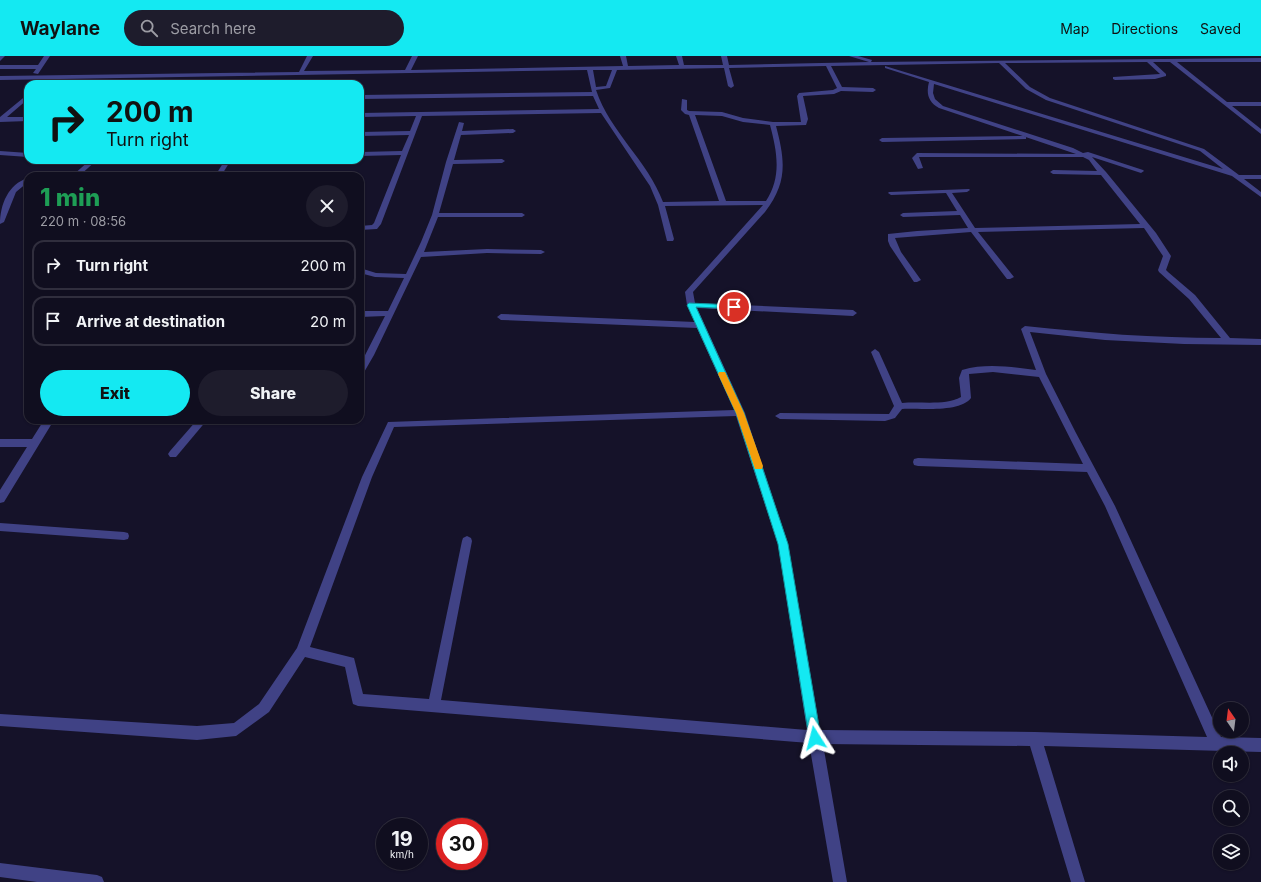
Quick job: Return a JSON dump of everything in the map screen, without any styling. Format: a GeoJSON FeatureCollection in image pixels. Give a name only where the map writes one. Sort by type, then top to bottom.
{"type":"FeatureCollection","features":[{"type":"Feature","properties":{"kind":"street"},"geometry":{"type":"LineString","coordinates":[[33,78],[47,56]]}},
{"type":"Feature","properties":{"kind":"street"},"geometry":{"type":"LineString","coordinates":[[301,73],[310,56]]}},
{"type":"Feature","properties":{"kind":"street"},"geometry":{"type":"LineString","coordinates":[[407,72],[416,56]]}},
{"type":"Feature","properties":{"kind":"street"},"geometry":{"type":"LineString","coordinates":[[623,56],[626,68]]}},
{"type":"Feature","properties":{"kind":"street"},"geometry":{"type":"LineString","coordinates":[[679,56],[682,67]]}},
{"type":"Feature","properties":{"kind":"street"},"geometry":{"type":"LineString","coordinates":[[724,56],[731,86]]}},
{"type":"Feature","properties":{"kind":"street"},"geometry":{"type":"LineString","coordinates":[[852,56],[1237,176],[1261,177]]}},
{"type":"Feature","properties":{"kind":"street"},"geometry":{"type":"LineString","coordinates":[[868,56],[872,62]]}},
{"type":"Feature","properties":{"kind":"street"},"geometry":{"type":"LineString","coordinates":[[984,56],[990,62]]}},
{"type":"Feature","properties":{"kind":"street"},"geometry":{"type":"LineString","coordinates":[[1075,56],[1081,61]]}},
{"type":"Feature","properties":{"kind":"street"},"geometry":{"type":"LineString","coordinates":[[1199,56],[1206,60]]}},
{"type":"Feature","properties":{"kind":"street"},"geometry":{"type":"LineString","coordinates":[[1255,56],[1261,60]]}},
{"type":"Feature","properties":{"kind":"street"},"geometry":{"type":"LineString","coordinates":[[1115,78],[1155,77],[1164,75],[1150,59]]}},
{"type":"Feature","properties":{"kind":"street"},"geometry":{"type":"LineString","coordinates":[[0,78],[238,77],[301,73],[880,65],[1150,59],[1172,61],[1261,60]]}},
{"type":"Feature","properties":{"kind":"street"},"geometry":{"type":"LineString","coordinates":[[1172,61],[1260,129]]}},
{"type":"Feature","properties":{"kind":"street"},"geometry":{"type":"LineString","coordinates":[[1000,62],[1036,93],[1057,102],[1194,147],[1209,154],[1261,195]]}},
{"type":"Feature","properties":{"kind":"street"},"geometry":{"type":"LineString","coordinates":[[828,65],[840,89]]}},
{"type":"Feature","properties":{"kind":"street"},"geometry":{"type":"LineString","coordinates":[[0,67],[40,67]]}},
{"type":"Feature","properties":{"kind":"street"},"geometry":{"type":"LineString","coordinates":[[364,97],[594,92],[608,87],[615,68]]}},
{"type":"Feature","properties":{"kind":"street"},"geometry":{"type":"LineString","coordinates":[[590,69],[591,84],[602,111],[636,158],[654,188],[661,204],[670,239]]}},
{"type":"Feature","properties":{"kind":"street"},"geometry":{"type":"LineString","coordinates":[[932,82],[930,93],[935,104],[1084,155],[1104,173],[1167,256],[1162,270],[1196,301],[1228,341]]}},
{"type":"Feature","properties":{"kind":"street"},"geometry":{"type":"LineString","coordinates":[[684,100],[684,112],[692,114],[728,115],[743,120],[773,124],[804,124],[806,119],[800,96],[801,94],[834,92],[840,89],[872,90]]}},
{"type":"Feature","properties":{"kind":"street"},"geometry":{"type":"LineString","coordinates":[[1,120],[24,99]]}},
{"type":"Feature","properties":{"kind":"street"},"geometry":{"type":"LineString","coordinates":[[1226,104],[1261,104]]}},
{"type":"Feature","properties":{"kind":"street"},"geometry":{"type":"LineString","coordinates":[[0,108],[14,108]]}},
{"type":"Feature","properties":{"kind":"street"},"geometry":{"type":"LineString","coordinates":[[364,115],[602,111]]}},
{"type":"Feature","properties":{"kind":"street"},"geometry":{"type":"LineString","coordinates":[[364,228],[374,227],[377,224],[420,114]]}},
{"type":"Feature","properties":{"kind":"street"},"geometry":{"type":"LineString","coordinates":[[692,114],[722,203]]}},
{"type":"Feature","properties":{"kind":"street"},"geometry":{"type":"LineString","coordinates":[[1,120],[24,119]]}},
{"type":"Feature","properties":{"kind":"street"},"geometry":{"type":"LineString","coordinates":[[364,366],[419,255],[434,215],[461,123]]}},
{"type":"Feature","properties":{"kind":"street"},"geometry":{"type":"LineString","coordinates":[[773,124],[780,152],[778,184],[773,196],[694,285],[690,292],[691,305],[740,413],[783,544],[840,882]]}},
{"type":"Feature","properties":{"kind":"street"},"geometry":{"type":"LineString","coordinates":[[458,133],[513,130]]}},
{"type":"Feature","properties":{"kind":"street"},"geometry":{"type":"LineString","coordinates":[[364,134],[413,133]]}},
{"type":"Feature","properties":{"kind":"street"},"geometry":{"type":"LineString","coordinates":[[882,140],[1034,138]]}},
{"type":"Feature","properties":{"kind":"street"},"geometry":{"type":"LineString","coordinates":[[364,154],[405,153]]}},
{"type":"Feature","properties":{"kind":"street"},"geometry":{"type":"LineString","coordinates":[[0,154],[24,155]]}},
{"type":"Feature","properties":{"kind":"street"},"geometry":{"type":"LineString","coordinates":[[920,168],[915,158],[916,155],[1094,155],[1141,171]]}},
{"type":"Feature","properties":{"kind":"street"},"geometry":{"type":"LineString","coordinates":[[449,162],[502,161]]}},
{"type":"Feature","properties":{"kind":"street"},"geometry":{"type":"LineString","coordinates":[[80,172],[89,164]]}},
{"type":"Feature","properties":{"kind":"street"},"geometry":{"type":"LineString","coordinates":[[1053,172],[1104,173]]}},
{"type":"Feature","properties":{"kind":"street"},"geometry":{"type":"LineString","coordinates":[[0,222],[1,213],[6,201],[19,185],[24,182]]}},
{"type":"Feature","properties":{"kind":"street"},"geometry":{"type":"LineString","coordinates":[[891,193],[967,190]]}},
{"type":"Feature","properties":{"kind":"street"},"geometry":{"type":"LineString","coordinates":[[948,191],[973,230],[1010,277]]}},
{"type":"Feature","properties":{"kind":"street"},"geometry":{"type":"LineString","coordinates":[[661,204],[768,203]]}},
{"type":"Feature","properties":{"kind":"street"},"geometry":{"type":"LineString","coordinates":[[903,215],[962,213]]}},
{"type":"Feature","properties":{"kind":"street"},"geometry":{"type":"LineString","coordinates":[[434,215],[522,215]]}},
{"type":"Feature","properties":{"kind":"street"},"geometry":{"type":"LineString","coordinates":[[917,280],[895,247],[891,240],[891,236],[973,230],[1145,226]]}},
{"type":"Feature","properties":{"kind":"street"},"geometry":{"type":"LineString","coordinates":[[419,255],[487,251],[541,252]]}},
{"type":"Feature","properties":{"kind":"street"},"geometry":{"type":"LineString","coordinates":[[364,271],[382,276],[409,276]]}},
{"type":"Feature","properties":{"kind":"street"},"geometry":{"type":"LineString","coordinates":[[691,305],[854,313]]}},
{"type":"Feature","properties":{"kind":"street"},"geometry":{"type":"LineString","coordinates":[[364,314],[390,314]]}},
{"type":"Feature","properties":{"kind":"street"},"geometry":{"type":"LineString","coordinates":[[501,317],[700,325]]}},
{"type":"Feature","properties":{"kind":"street"},"geometry":{"type":"LineString","coordinates":[[1217,744],[1110,506],[1089,468],[1042,374],[1025,329],[1105,337],[1184,341],[1261,342]]}},
{"type":"Feature","properties":{"kind":"street"},"geometry":{"type":"LineString","coordinates":[[875,352],[899,406]]}},
{"type":"Feature","properties":{"kind":"street"},"geometry":{"type":"LineString","coordinates":[[899,406],[952,404],[961,402],[966,398],[963,376],[965,372],[971,370],[982,369],[1042,374]]}},
{"type":"Feature","properties":{"kind":"street"},"geometry":{"type":"LineString","coordinates":[[780,416],[885,418],[892,416],[899,406]]}},
{"type":"Feature","properties":{"kind":"street"},"geometry":{"type":"LineString","coordinates":[[0,720],[197,733],[236,729],[264,708],[302,651],[367,477],[391,424],[740,413]]}},
{"type":"Feature","properties":{"kind":"street"},"geometry":{"type":"LineString","coordinates":[[0,499],[33,443],[46,424]]}},
{"type":"Feature","properties":{"kind":"street"},"geometry":{"type":"LineString","coordinates":[[173,454],[199,424]]}},
{"type":"Feature","properties":{"kind":"street"},"geometry":{"type":"LineString","coordinates":[[0,443],[33,443]]}},
{"type":"Feature","properties":{"kind":"street"},"geometry":{"type":"LineString","coordinates":[[918,462],[1089,468]]}},
{"type":"Feature","properties":{"kind":"street"},"geometry":{"type":"LineString","coordinates":[[0,527],[124,536]]}},
{"type":"Feature","properties":{"kind":"street"},"geometry":{"type":"LineString","coordinates":[[434,706],[467,541]]}},
{"type":"Feature","properties":{"kind":"street"},"geometry":{"type":"LineString","coordinates":[[302,651],[350,662],[358,700],[815,738],[1034,739],[1261,745]]}},
{"type":"Feature","properties":{"kind":"street"},"geometry":{"type":"LineString","coordinates":[[1034,739],[1078,882]]}},
{"type":"Feature","properties":{"kind":"street"},"geometry":{"type":"LineString","coordinates":[[0,870],[97,882]]}},
{"type":"Feature","properties":{"kind":"slow traffic"},"geometry":{"type":"LineString","coordinates":[[722,374],[740,413],[758,466]]}},
{"type":"Feature","properties":{"kind":"route"},"geometry":{"type":"LineString","coordinates":[[734,307],[691,305],[740,413],[783,544],[815,738]]}}]}
